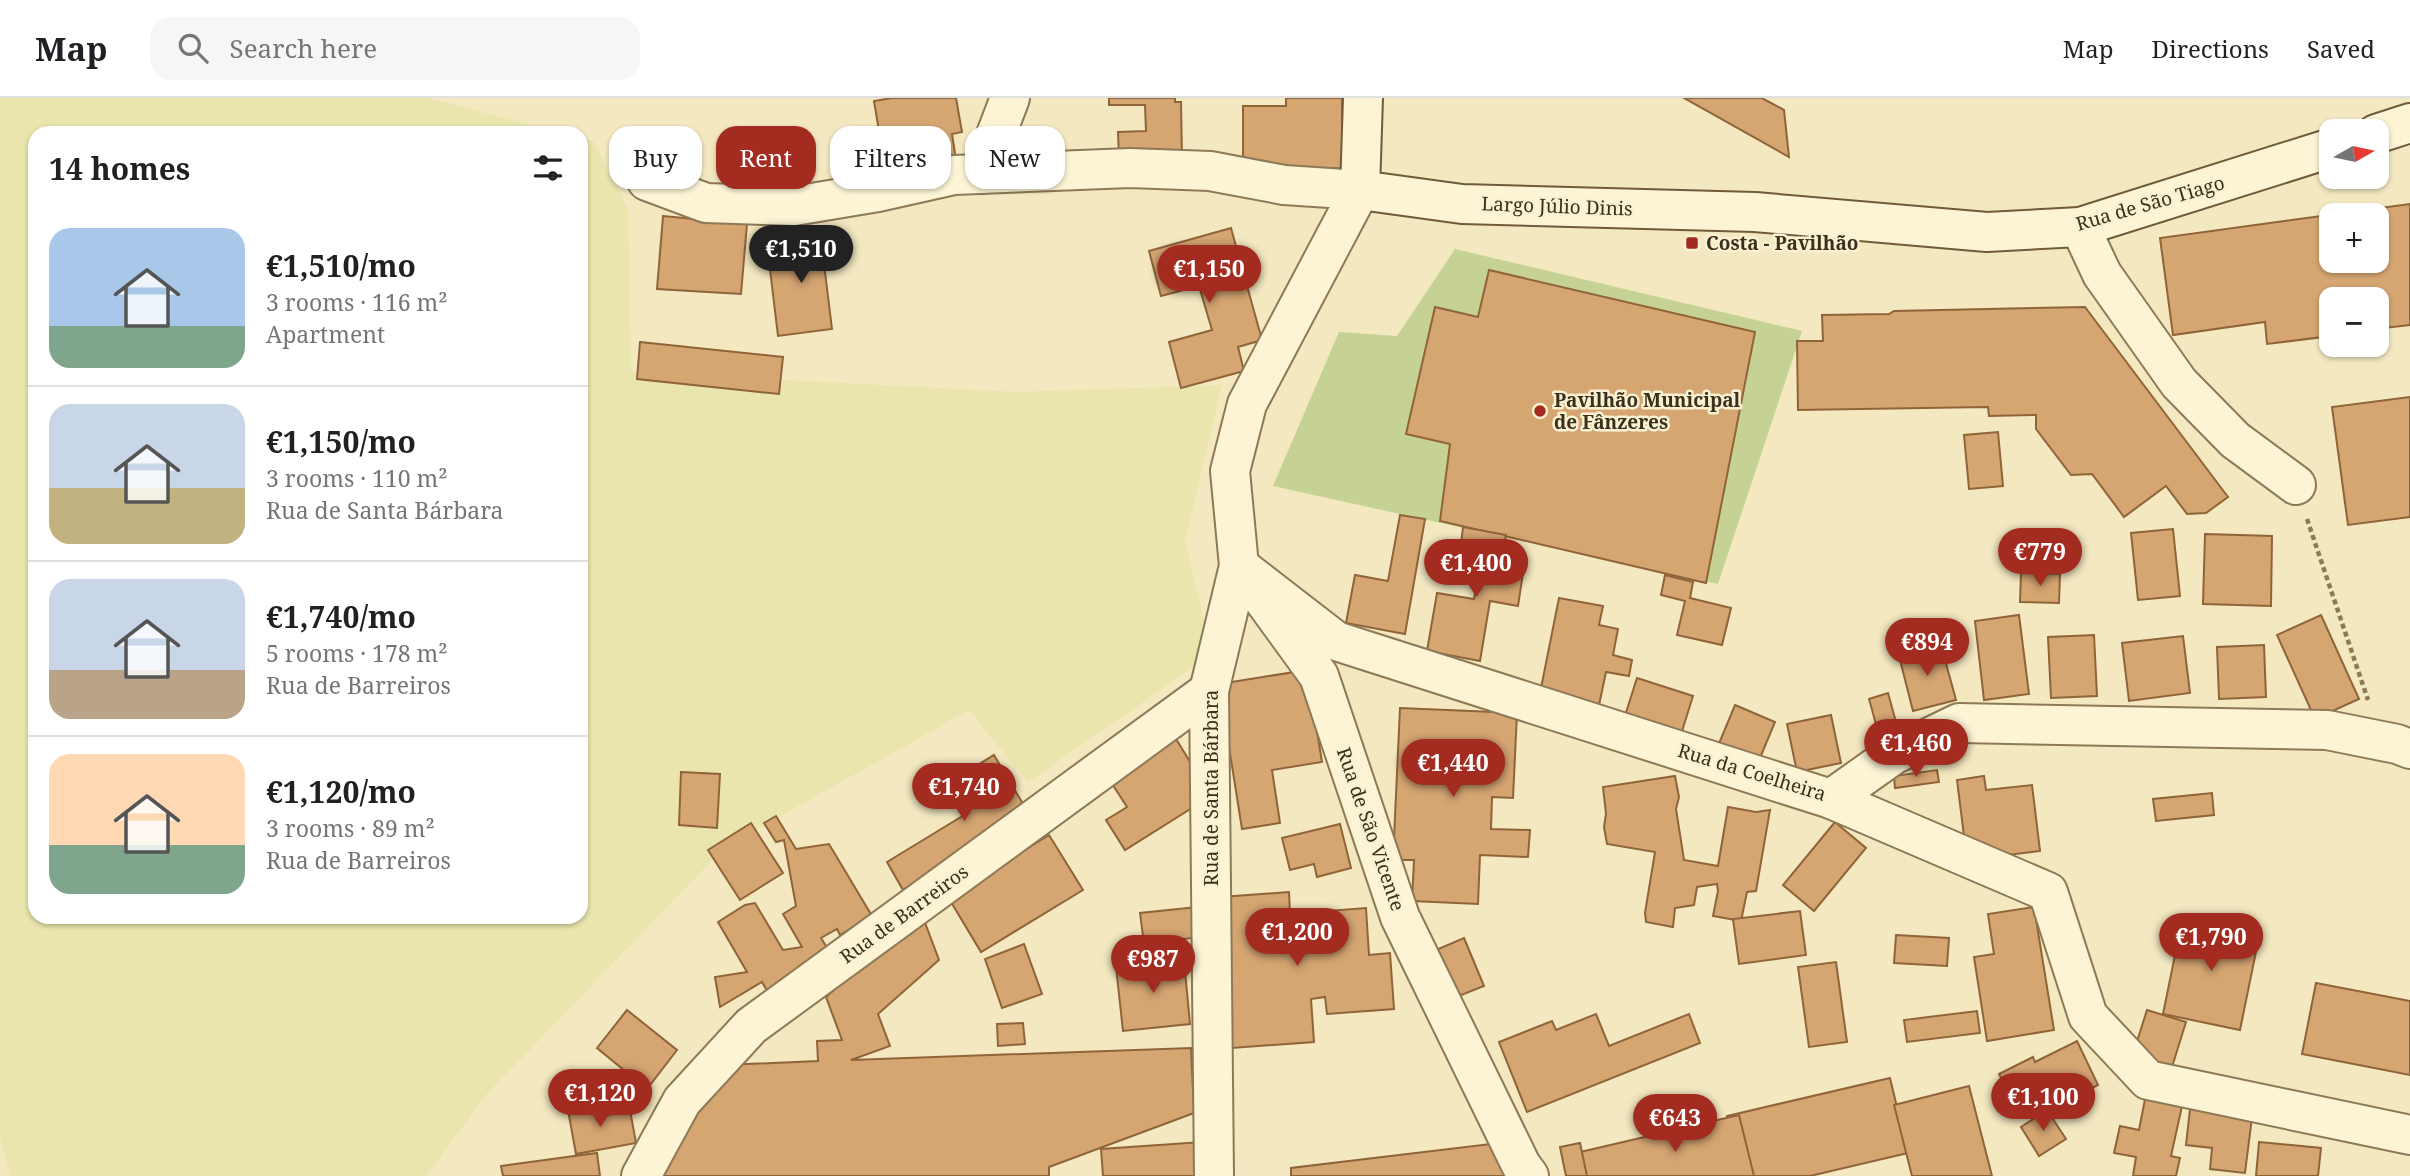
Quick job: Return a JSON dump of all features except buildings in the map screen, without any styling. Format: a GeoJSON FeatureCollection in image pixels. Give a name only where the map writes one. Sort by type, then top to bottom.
{"type":"FeatureCollection","features":[{"type":"Feature","properties":{"kind":"street"},"geometry":{"type":"LineString","coordinates":[[999,126],[1010,98]]}},
{"type":"Feature","properties":{"kind":"street","name":"Rua de Santa Bárbara"},"geometry":{"type":"LineString","coordinates":[[1214,1176],[1209,691],[1239,566],[1230,471],[1247,404],[1360,190],[1363,98]]}},
{"type":"Feature","properties":{"kind":"street"},"geometry":{"type":"LineString","coordinates":[[2389,130],[2410,123]]}},
{"type":"Feature","properties":{"kind":"street","name":"Rua de São Tiago"},"geometry":{"type":"LineString","coordinates":[[1755,212],[1987,232],[2080,227],[2319,152]]}},
{"type":"Feature","properties":{"kind":"street","name":"Largo Júlio Dinis"},"geometry":{"type":"LineString","coordinates":[[1065,171],[1130,168],[1210,171],[1284,185],[1360,190],[1462,204],[1755,212]]}},
{"type":"Feature","properties":{"kind":"street","name":"Largo Júlio Dinis"},"geometry":{"type":"LineString","coordinates":[[669,189],[706,202],[794,206],[965,175]]}},
{"type":"Feature","properties":{"kind":"street"},"geometry":{"type":"LineString","coordinates":[[2080,227],[2102,274],[2179,383],[2235,440],[2296,485]]}},
{"type":"Feature","properties":{"kind":"street","name":"Rua da Coelheira"},"geometry":{"type":"LineString","coordinates":[[1239,566],[1336,641],[1831,799],[1893,755],[1959,723],[2327,730],[2396,745]]}},
{"type":"Feature","properties":{"kind":"street","name":"Rua de São Vicente"},"geometry":{"type":"LineString","coordinates":[[1239,566],[1319,676],[1400,917],[1521,1165],[1529,1176]]}},
{"type":"Feature","properties":{"kind":"street","name":"Rua de Barreiros"},"geometry":{"type":"LineString","coordinates":[[640,1176],[682,1101],[751,1026],[1209,691]]}},
{"type":"Feature","properties":{"kind":"street"},"geometry":{"type":"LineString","coordinates":[[1831,799],[2048,891],[2088,1016],[2148,1080],[2410,1135]]}},
{"type":"Feature","properties":{"kind":"path"},"geometry":{"type":"LineString","coordinates":[[2296,485],[2396,745]]}},
{"type":"Feature","properties":{"kind":"shaded area"},"geometry":{"type":"Polygon","coordinates":[[[0,98],[427,98],[534,126],[28,126],[28,924],[588,924],[588,140],[593,141],[609,172],[609,189],[618,189],[628,209],[631,372],[1016,392],[1222,385],[1185,541],[1212,654],[1028,782],[969,710],[724,848],[486,1095],[426,1176],[11,1176],[0,1138],[0,98]]]}},
{"type":"Feature","properties":{"kind":"green space","name":"Pavilhão Municipal de Fânzeres"},"geometry":{"type":"Polygon","coordinates":[[[1455,249],[1802,331],[1718,584],[1273,486],[1339,332],[1397,336],[1455,249]]]}},
{"type":"Feature","properties":{"kind":"place","name":"Costa - Pavilhão"},"geometry":{"type":"Point","coordinates":[1692,243]}},
{"type":"Feature","properties":{"kind":"place","name":"Pavilhão Municipal de Fânzeres"},"geometry":{"type":"Point","coordinates":[1540,411]}}]}
